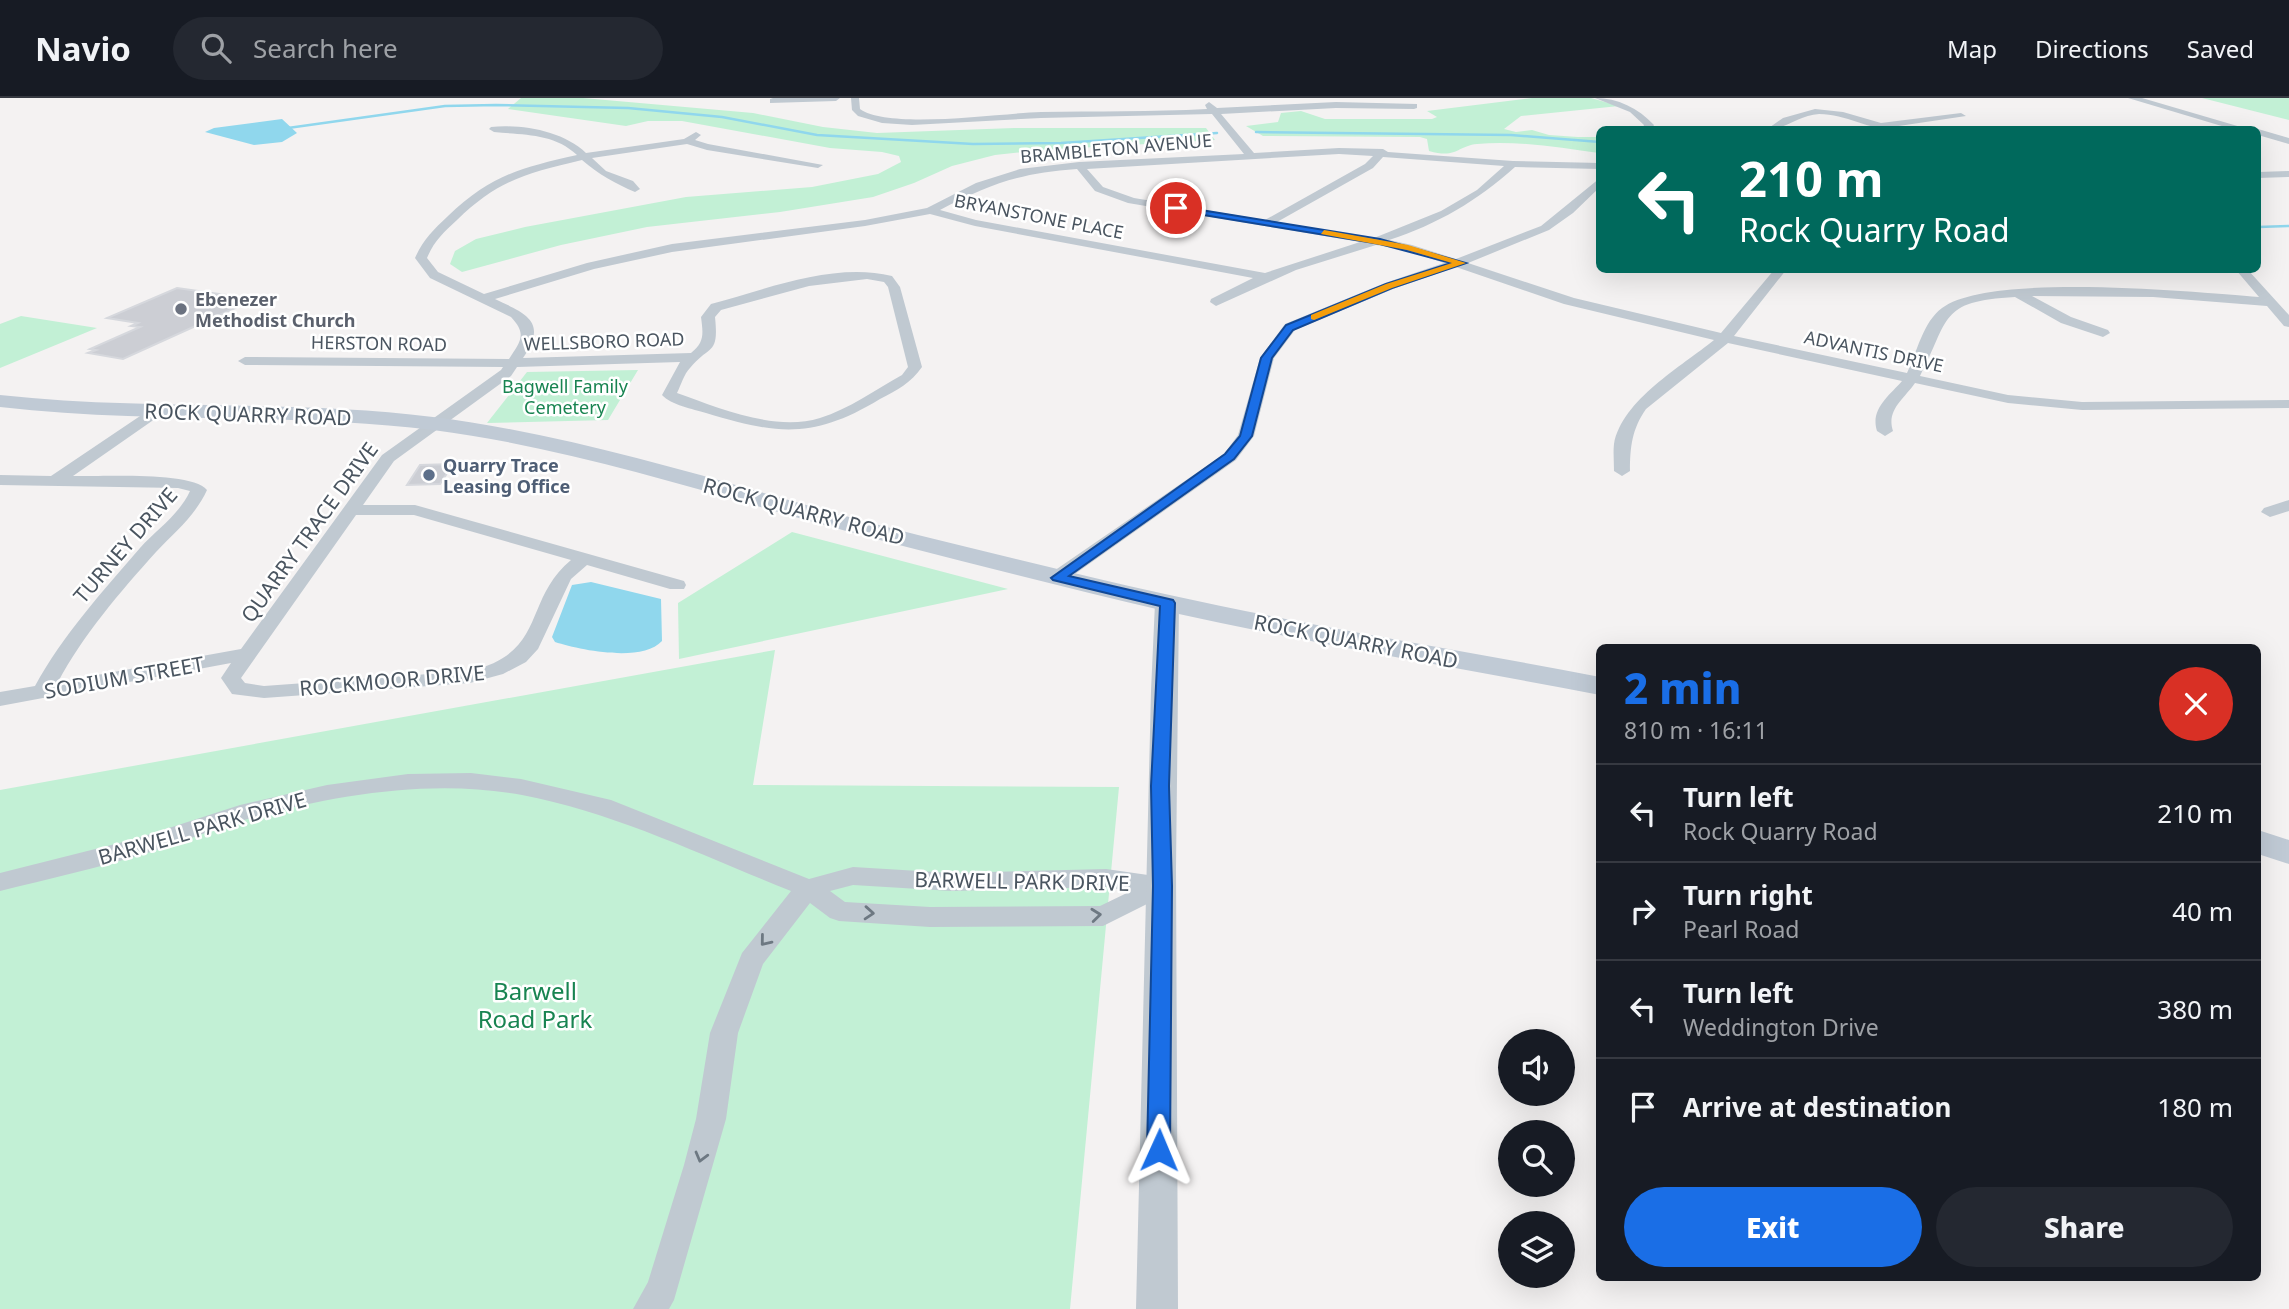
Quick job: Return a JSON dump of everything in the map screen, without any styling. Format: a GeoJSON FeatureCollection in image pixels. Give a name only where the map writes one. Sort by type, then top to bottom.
{"type":"FeatureCollection","features":[{"type":"Feature","properties":{"kind":"main road","name":"ROCK QUARRY ROAD"},"geometry":{"type":"LineString","coordinates":[[0,401],[61,408],[310,415],[435,424],[524,439],[664,472],[1058,578],[1167,603],[1596,686]]}},
{"type":"Feature","properties":{"kind":"main road"},"geometry":{"type":"LineString","coordinates":[[2261,843],[2289,852]]}},
{"type":"Feature","properties":{"kind":"street"},"geometry":{"type":"LineString","coordinates":[[771,102],[836,98]]}},
{"type":"Feature","properties":{"kind":"street"},"geometry":{"type":"LineString","coordinates":[[855,98],[856,110],[861,114],[898,122],[1215,112],[1336,105],[1413,106]]}},
{"type":"Feature","properties":{"kind":"street"},"geometry":{"type":"LineString","coordinates":[[1202,98],[1250,155]]}},
{"type":"Feature","properties":{"kind":"street"},"geometry":{"type":"LineString","coordinates":[[1599,98],[1633,110],[1648,126]]}},
{"type":"Feature","properties":{"kind":"street"},"geometry":{"type":"LineString","coordinates":[[2132,98],[2233,126]]}},
{"type":"Feature","properties":{"kind":"street"},"geometry":{"type":"LineString","coordinates":[[1775,126],[1788,116],[1821,108],[1880,126]]}},
{"type":"Feature","properties":{"kind":"street"},"geometry":{"type":"LineString","coordinates":[[1898,126],[1961,116]]}},
{"type":"Feature","properties":{"kind":"street"},"geometry":{"type":"LineString","coordinates":[[494,129],[555,136],[569,142],[602,173],[629,183],[635,189]]}},
{"type":"Feature","properties":{"kind":"street"},"geometry":{"type":"LineString","coordinates":[[2261,133],[2289,141]]}},
{"type":"Feature","properties":{"kind":"street"},"geometry":{"type":"LineString","coordinates":[[514,363],[528,341],[527,326],[516,314],[434,275],[421,258],[428,241],[488,186],[523,172],[585,156],[692,138],[707,147],[818,165]]}},
{"type":"Feature","properties":{"kind":"street","name":"BRAMBLETON AVENUE"},"geometry":{"type":"LineString","coordinates":[[484,298],[592,266],[672,248],[865,223],[930,211],[1001,177],[1047,168],[1211,162],[1250,155],[1312,151],[1383,152],[1513,163],[1596,166]]}},
{"type":"Feature","properties":{"kind":"street"},"geometry":{"type":"LineString","coordinates":[[1267,223],[1369,166],[1383,152]]}},
{"type":"Feature","properties":{"kind":"street"},"geometry":{"type":"LineString","coordinates":[[1216,302],[1265,277],[1419,228],[1462,206],[1495,183],[1513,163]]}},
{"type":"Feature","properties":{"kind":"street","name":"ADVANTIS DRIVE"},"geometry":{"type":"LineString","coordinates":[[1079,165],[1099,189],[1132,201],[1380,242],[1461,263],[1603,311],[2008,399],[2082,406],[2289,404]]}},
{"type":"Feature","properties":{"kind":"street"},"geometry":{"type":"LineString","coordinates":[[2261,174],[2289,174]]}},
{"type":"Feature","properties":{"kind":"street"},"geometry":{"type":"LineString","coordinates":[[1058,578],[1230,457],[1246,436],[1267,358],[1290,327],[1389,286],[1461,263],[1545,228],[1569,211],[1596,185]]}},
{"type":"Feature","properties":{"kind":"street","name":"BRYANSTONE PLACE"},"geometry":{"type":"LineString","coordinates":[[930,211],[975,223],[1265,277]]}},
{"type":"Feature","properties":{"kind":"street"},"geometry":{"type":"LineString","coordinates":[[1622,471],[1622,444],[1630,421],[1641,406],[1724,339],[1778,273]]}},
{"type":"Feature","properties":{"kind":"street"},"geometry":{"type":"LineString","coordinates":[[2245,273],[2289,323]]}},
{"type":"Feature","properties":{"kind":"street"},"geometry":{"type":"LineString","coordinates":[[867,275],[887,279],[894,287],[915,367],[907,378],[825,422],[794,428],[709,410],[669,395],[683,366],[696,357],[710,338],[708,317],[716,307],[770,290],[867,275]]}},
{"type":"Feature","properties":{"kind":"street"},"geometry":{"type":"LineString","coordinates":[[1885,431],[1880,422],[1882,414],[1911,379],[1939,318],[1949,309],[1977,298],[2015,292],[2189,295],[2270,302]]}},
{"type":"Feature","properties":{"kind":"street"},"geometry":{"type":"LineString","coordinates":[[2015,292],[2066,320],[2103,333]]}},
{"type":"Feature","properties":{"kind":"street","name":"WELLSBORO ROAD"},"geometry":{"type":"LineString","coordinates":[[514,363],[696,357]]}},
{"type":"Feature","properties":{"kind":"street","name":"HERSTON ROAD"},"geometry":{"type":"LineString","coordinates":[[244,361],[514,363]]}},
{"type":"Feature","properties":{"kind":"street","name":"QUARRY TRACE DRIVE"},"geometry":{"type":"LineString","coordinates":[[232,678],[388,457],[506,373],[514,363]]}},
{"type":"Feature","properties":{"kind":"street"},"geometry":{"type":"LineString","coordinates":[[55,481],[156,411]]}},
{"type":"Feature","properties":{"kind":"street","name":"TURNEY DRIVE"},"geometry":{"type":"LineString","coordinates":[[0,480],[178,484],[192,485],[199,490],[191,507],[149,549],[65,650],[42,692]]}},
{"type":"Feature","properties":{"kind":"street"},"geometry":{"type":"LineString","coordinates":[[2270,512],[2289,505]]}},
{"type":"Feature","properties":{"kind":"street"},"geometry":{"type":"LineString","coordinates":[[351,510],[415,510],[677,585]]}},
{"type":"Feature","properties":{"kind":"street","name":"ROCKMOOR DRIVE"},"geometry":{"type":"LineString","coordinates":[[232,678],[239,689],[264,692],[470,677],[491,673],[524,655],[563,576],[584,558]]}},
{"type":"Feature","properties":{"kind":"street"},"geometry":{"type":"LineString","coordinates":[[1157,1309],[1162,886],[1160,786],[1167,603]]}},
{"type":"Feature","properties":{"kind":"street","name":"SODIUM STREET"},"geometry":{"type":"LineString","coordinates":[[0,699],[248,654]]}},
{"type":"Feature","properties":{"kind":"street","name":"BARWELL PARK DRIVE"},"geometry":{"type":"LineString","coordinates":[[0,883],[139,847],[240,813],[327,793],[408,782],[471,781],[521,787],[603,806],[808,888],[839,911],[943,917],[1103,916],[1162,886]]}},
{"type":"Feature","properties":{"kind":"street","name":"BARWELL PARK DRIVE"},"geometry":{"type":"LineString","coordinates":[[808,888],[853,876],[952,882],[1106,878],[1162,886]]}},
{"type":"Feature","properties":{"kind":"street"},"geometry":{"type":"LineString","coordinates":[[650,1309],[662,1289],[699,1165],[711,1119],[724,1033],[751,960],[808,888]]}},
{"type":"Feature","properties":{"kind":"green space"},"geometry":{"type":"Polygon","coordinates":[[[521,98],[583,98],[753,113],[823,127],[877,133],[1014,128],[1206,128],[1215,140],[995,155],[952,166],[873,197],[780,212],[647,227],[561,245],[462,272],[450,264],[455,251],[476,239],[525,227],[686,197],[812,187],[878,174],[901,162],[899,156],[882,152],[830,148],[682,121],[648,121],[626,126],[508,109],[521,98]]]}},
{"type":"Feature","properties":{"kind":"green space"},"geometry":{"type":"Polygon","coordinates":[[[1532,98],[1591,98],[1619,106],[1521,116],[1504,129],[1596,137],[1596,153],[1507,143],[1470,145],[1446,154],[1429,151],[1427,139],[1420,137],[1263,136],[1246,126],[1278,122],[1281,113],[1301,111],[1325,119],[1437,117],[1427,111],[1532,98]]]}},
{"type":"Feature","properties":{"kind":"green space"},"geometry":{"type":"Polygon","coordinates":[[[2202,98],[2289,98],[2289,120],[2202,98]]]}},
{"type":"Feature","properties":{"kind":"green space"},"geometry":{"type":"Polygon","coordinates":[[[21,316],[97,328],[0,368],[0,324],[21,316]]]}},
{"type":"Feature","properties":{"kind":"green space","name":"Bagwell Family Cemetery"},"geometry":{"type":"Polygon","coordinates":[[[638,370],[608,420],[487,423],[527,372],[638,370]]]}},
{"type":"Feature","properties":{"kind":"green space"},"geometry":{"type":"Polygon","coordinates":[[[792,532],[1008,589],[679,659],[678,603],[792,532]]]}},
{"type":"Feature","properties":{"kind":"green space","name":"Barwell Road Park"},"geometry":{"type":"Polygon","coordinates":[[[775,650],[753,785],[1119,787],[1070,1309],[0,1309],[0,790],[775,650]]]}},
{"type":"Feature","properties":{"kind":"water"},"geometry":{"type":"Polygon","coordinates":[[[282,119],[297,133],[282,142],[254,145],[205,132],[214,128],[282,119]]]}},
{"type":"Feature","properties":{"kind":"water"},"geometry":{"type":"Polygon","coordinates":[[[591,582],[661,599],[662,641],[653,648],[626,653],[595,651],[555,642],[552,637],[572,585],[591,582]]]}},
{"type":"Feature","properties":{"kind":"building","name":"Ebenezer Methodist Church"},"geometry":{"type":"Polygon","coordinates":[[[177,288],[255,299],[123,359],[88,353],[96,350],[90,349],[140,327],[131,326],[138,323],[107,318],[177,288]]]}},
{"type":"Feature","properties":{"kind":"building","name":"Quarry Trace Leasing Office"},"geometry":{"type":"Polygon","coordinates":[[[453,464],[440,484],[407,485],[420,465],[453,464]]]}},
{"type":"Feature","properties":{"kind":"waterway"},"geometry":{"type":"LineString","coordinates":[[288,128],[445,106],[496,105],[628,108],[722,117],[817,135],[973,144],[1061,143],[1217,133]]}},
{"type":"Feature","properties":{"kind":"waterway"},"geometry":{"type":"LineString","coordinates":[[1256,132],[1511,135],[1596,142]]}},
{"type":"Feature","properties":{"kind":"waterway"},"geometry":{"type":"LineString","coordinates":[[2261,227],[2289,226]]}},
{"type":"Feature","properties":{"kind":"slow traffic"},"geometry":{"type":"LineString","coordinates":[[1314,317],[1389,286],[1461,263],[1408,247],[1324,232]]}},
{"type":"Feature","properties":{"kind":"place","name":"Ebenezer Methodist Church"},"geometry":{"type":"Point","coordinates":[181,309]}},
{"type":"Feature","properties":{"kind":"place","name":"Quarry Trace Leasing Office"},"geometry":{"type":"Point","coordinates":[429,475]}},
{"type":"Feature","properties":{"kind":"route"},"geometry":{"type":"LineString","coordinates":[[1159,1150],[1162,886],[1160,786],[1167,603],[1058,578],[1230,457],[1246,436],[1267,358],[1290,327],[1389,286],[1461,263],[1408,247],[1176,208]]}}]}
